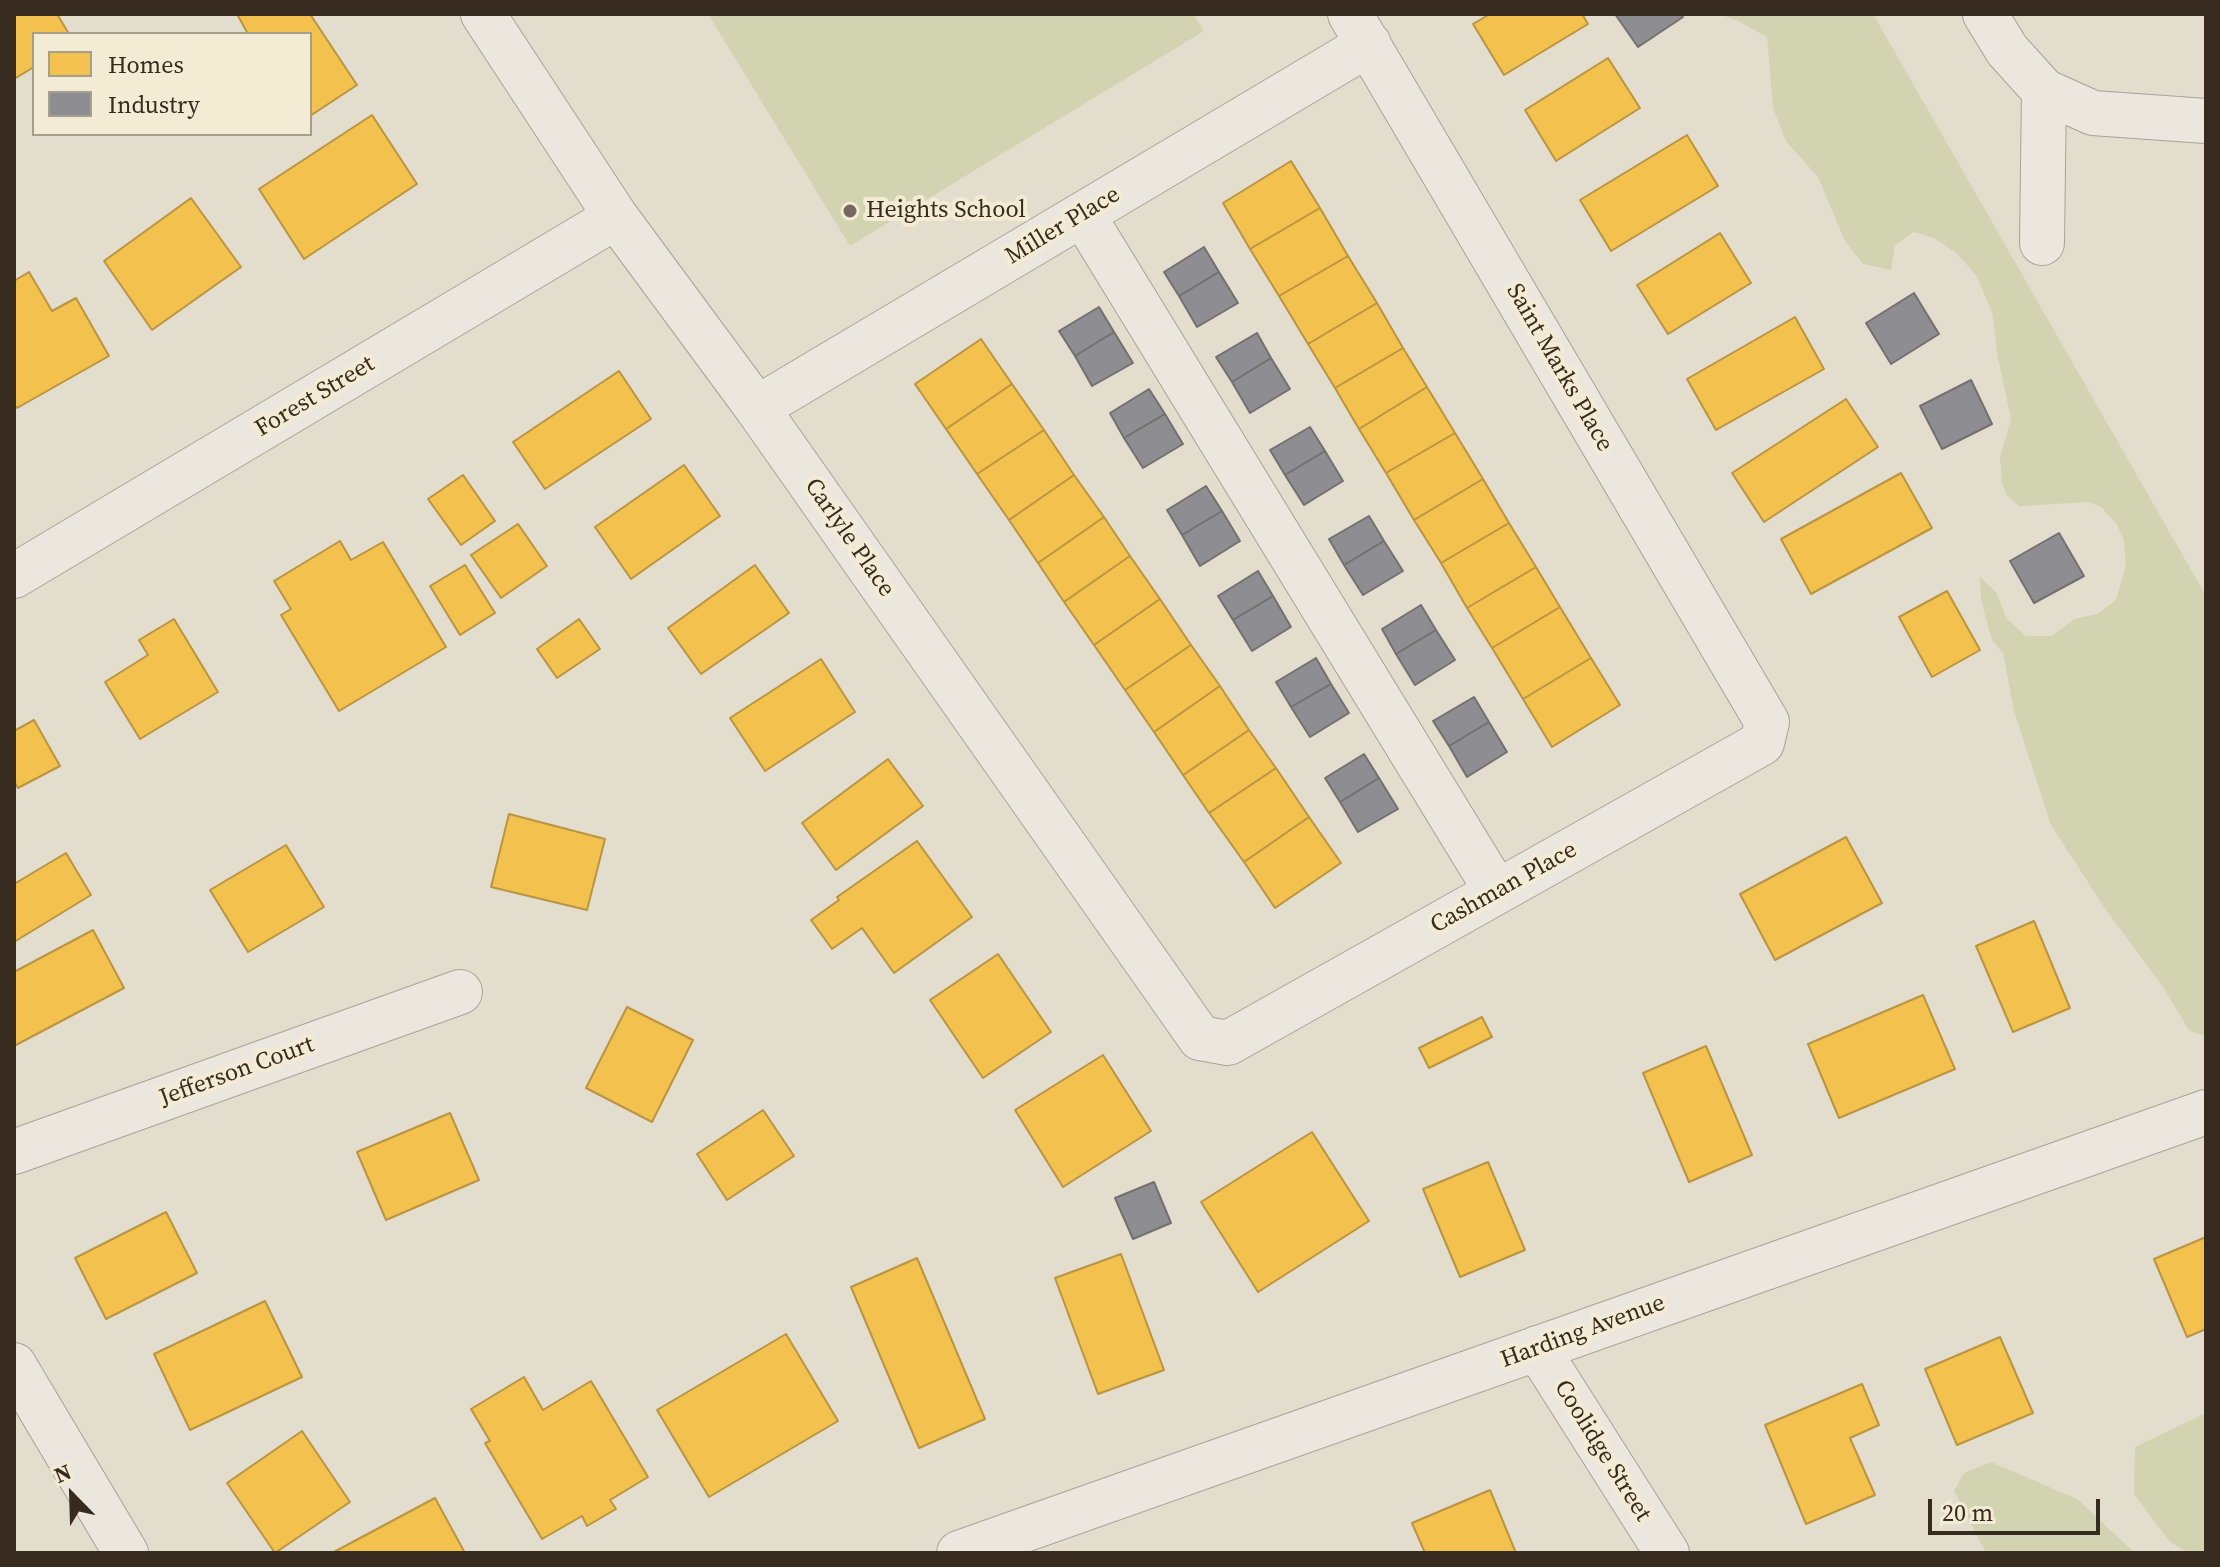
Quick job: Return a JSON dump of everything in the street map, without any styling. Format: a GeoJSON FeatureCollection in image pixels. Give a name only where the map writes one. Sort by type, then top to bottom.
{"type":"FeatureCollection","features":[{"type":"Feature","properties":{"kind":"street","name":"Carlyle Place"},"geometry":{"type":"LineString","coordinates":[[483,14],[616,217],[757,408],[1200,1038],[1228,1043]]}},
{"type":"Feature","properties":{"kind":"street"},"geometry":{"type":"LineString","coordinates":[[1985,14],[2007,50],[2044,91],[2093,113],[2206,121]]}},
{"type":"Feature","properties":{"kind":"street","name":"Miller Place"},"geometry":{"type":"LineString","coordinates":[[757,408],[1083,215],[1359,29]]}},
{"type":"Feature","properties":{"kind":"street","name":"Saint Marks Place"},"geometry":{"type":"LineString","coordinates":[[1359,29],[1767,722]]}},
{"type":"Feature","properties":{"kind":"street"},"geometry":{"type":"LineString","coordinates":[[2042,243],[2044,91]]}},
{"type":"Feature","properties":{"kind":"street"},"geometry":{"type":"LineString","coordinates":[[1083,215],[1497,892]]}},
{"type":"Feature","properties":{"kind":"street","name":"Forest Street"},"geometry":{"type":"LineString","coordinates":[[14,576],[616,217]]}},
{"type":"Feature","properties":{"kind":"street","name":"Cashman Place"},"geometry":{"type":"LineString","coordinates":[[1228,1043],[1762,743],[1767,722]]}},
{"type":"Feature","properties":{"kind":"street","name":"Jefferson Court"},"geometry":{"type":"LineString","coordinates":[[14,1152],[460,992]]}},
{"type":"Feature","properties":{"kind":"street","name":"Harding Avenue"},"geometry":{"type":"LineString","coordinates":[[959,1553],[2206,1112]]}},
{"type":"Feature","properties":{"kind":"street","name":"Coolidge Street"},"geometry":{"type":"LineString","coordinates":[[1537,1348],[1667,1553]]}},
{"type":"Feature","properties":{"kind":"street"},"geometry":{"type":"LineString","coordinates":[[14,1365],[126,1553]]}},
{"type":"Feature","properties":{"kind":"green space"},"geometry":{"type":"Polygon","coordinates":[[[708,14],[1193,14],[1204,31],[850,246],[708,14]]]}},
{"type":"Feature","properties":{"kind":"green space"},"geometry":{"type":"Polygon","coordinates":[[[1719,14],[1873,14],[2206,596],[2206,1035],[2189,1030],[2163,987],[2104,907],[2051,825],[2014,711],[2003,653],[1992,640],[1981,600],[1980,577],[1996,592],[2007,619],[2026,636],[2052,636],[2074,619],[2097,614],[2116,600],[2126,566],[2124,541],[2117,524],[2101,507],[2088,502],[2019,506],[2007,495],[2002,484],[2000,457],[2011,419],[1992,312],[1976,275],[1956,253],[1934,238],[1914,232],[1895,245],[1891,270],[1863,264],[1845,241],[1818,177],[1786,141],[1773,108],[1767,37],[1719,14]]]}},
{"type":"Feature","properties":{"kind":"green space"},"geometry":{"type":"Polygon","coordinates":[[[2206,1413],[2206,1553],[2189,1553],[2170,1542],[2134,1494],[2135,1447],[2206,1413]]]}},
{"type":"Feature","properties":{"kind":"green space"},"geometry":{"type":"Polygon","coordinates":[[[1991,1462],[2077,1499],[2135,1553],[1986,1553],[1954,1491],[1964,1473],[1991,1462]]]}},
{"type":"Feature","properties":{"kind":"building: Homes"},"geometry":{"type":"Polygon","coordinates":[[[14,14],[57,14],[68,32],[32,32],[32,68],[14,79],[14,14]]]}},
{"type":"Feature","properties":{"kind":"building: Homes"},"geometry":{"type":"Polygon","coordinates":[[[237,14],[310,14],[357,85],[312,115],[312,32],[247,32],[237,14]]]}},
{"type":"Feature","properties":{"kind":"building: Homes"},"geometry":{"type":"Polygon","coordinates":[[[1490,14],[1582,14],[1588,24],[1504,75],[1473,24],[1490,14]]]}},
{"type":"Feature","properties":{"kind":"building: Homes"},"geometry":{"type":"Polygon","coordinates":[[[1608,58],[1640,108],[1556,161],[1525,110],[1608,58]]]}},
{"type":"Feature","properties":{"kind":"building: Homes"},"geometry":{"type":"Polygon","coordinates":[[[372,115],[417,184],[304,259],[259,189],[372,115]]]}},
{"type":"Feature","properties":{"kind":"building: Homes"},"geometry":{"type":"Polygon","coordinates":[[[1687,135],[1718,186],[1611,251],[1580,200],[1687,135]]]}},
{"type":"Feature","properties":{"kind":"building: Homes"},"geometry":{"type":"Polygon","coordinates":[[[1291,161],[1320,208],[1250,249],[1223,203],[1291,161]]]}},
{"type":"Feature","properties":{"kind":"building: Homes"},"geometry":{"type":"Polygon","coordinates":[[[191,198],[241,267],[152,330],[104,261],[191,198]]]}},
{"type":"Feature","properties":{"kind":"building: Homes"},"geometry":{"type":"Polygon","coordinates":[[[1320,208],[1348,256],[1279,296],[1250,249],[1320,208]]]}},
{"type":"Feature","properties":{"kind":"building: Homes"},"geometry":{"type":"Polygon","coordinates":[[[1720,233],[1751,283],[1668,334],[1637,285],[1720,233]]]}},
{"type":"Feature","properties":{"kind":"building: Homes"},"geometry":{"type":"Polygon","coordinates":[[[1348,256],[1377,303],[1308,344],[1279,296],[1348,256]]]}},
{"type":"Feature","properties":{"kind":"building: Homes"},"geometry":{"type":"Polygon","coordinates":[[[29,272],[52,311],[76,298],[109,356],[17,408],[14,404],[14,281],[29,272]]]}},
{"type":"Feature","properties":{"kind":"building: Homes"},"geometry":{"type":"Polygon","coordinates":[[[1377,303],[1403,348],[1335,388],[1308,344],[1377,303]]]}},
{"type":"Feature","properties":{"kind":"building: Homes"},"geometry":{"type":"Polygon","coordinates":[[[1795,317],[1824,369],[1716,430],[1687,379],[1795,317]]]}},
{"type":"Feature","properties":{"kind":"building: Homes"},"geometry":{"type":"Polygon","coordinates":[[[981,339],[1012,384],[946,429],[915,384],[981,339]]]}},
{"type":"Feature","properties":{"kind":"building: Homes"},"geometry":{"type":"Polygon","coordinates":[[[1403,348],[1427,387],[1359,429],[1335,388],[1403,348]]]}},
{"type":"Feature","properties":{"kind":"building: Homes"},"geometry":{"type":"Polygon","coordinates":[[[619,371],[651,419],[545,489],[513,442],[619,371]]]}},
{"type":"Feature","properties":{"kind":"building: Homes"},"geometry":{"type":"Polygon","coordinates":[[[1012,384],[1044,430],[977,474],[946,429],[1012,384]]]}},
{"type":"Feature","properties":{"kind":"building: Homes"},"geometry":{"type":"Polygon","coordinates":[[[1427,387],[1455,433],[1386,473],[1359,429],[1427,387]]]}},
{"type":"Feature","properties":{"kind":"building: Homes"},"geometry":{"type":"Polygon","coordinates":[[[1846,399],[1878,447],[1764,522],[1732,473],[1846,399]]]}},
{"type":"Feature","properties":{"kind":"building: Homes"},"geometry":{"type":"Polygon","coordinates":[[[1044,430],[1074,475],[1009,520],[977,474],[1044,430]]]}},
{"type":"Feature","properties":{"kind":"building: Homes"},"geometry":{"type":"Polygon","coordinates":[[[1455,433],[1483,479],[1414,520],[1386,473],[1455,433]]]}},
{"type":"Feature","properties":{"kind":"building: Homes"},"geometry":{"type":"Polygon","coordinates":[[[684,465],[720,516],[631,579],[595,527],[684,465]]]}},
{"type":"Feature","properties":{"kind":"building: Homes"},"geometry":{"type":"Polygon","coordinates":[[[1901,473],[1932,528],[1811,594],[1781,539],[1901,473]]]}},
{"type":"Feature","properties":{"kind":"building: Homes"},"geometry":{"type":"Polygon","coordinates":[[[463,475],[495,521],[461,545],[428,499],[463,475]]]}},
{"type":"Feature","properties":{"kind":"building: Homes"},"geometry":{"type":"Polygon","coordinates":[[[1074,475],[1104,517],[1038,563],[1009,520],[1074,475]]]}},
{"type":"Feature","properties":{"kind":"building: Homes"},"geometry":{"type":"Polygon","coordinates":[[[1483,479],[1509,523],[1441,563],[1414,520],[1483,479]]]}},
{"type":"Feature","properties":{"kind":"building: Homes"},"geometry":{"type":"Polygon","coordinates":[[[1104,517],[1130,556],[1064,602],[1038,563],[1104,517]]]}},
{"type":"Feature","properties":{"kind":"building: Homes"},"geometry":{"type":"Polygon","coordinates":[[[1509,523],[1536,567],[1467,608],[1441,563],[1509,523]]]}},
{"type":"Feature","properties":{"kind":"building: Homes"},"geometry":{"type":"Polygon","coordinates":[[[518,524],[547,566],[501,598],[471,555],[518,524]]]}},
{"type":"Feature","properties":{"kind":"building: Homes"},"geometry":{"type":"Polygon","coordinates":[[[340,541],[351,560],[383,542],[446,647],[339,711],[281,615],[291,609],[274,581],[340,541]]]}},
{"type":"Feature","properties":{"kind":"building: Homes"},"geometry":{"type":"Polygon","coordinates":[[[1130,556],[1160,599],[1094,645],[1064,602],[1130,556]]]}},
{"type":"Feature","properties":{"kind":"building: Homes"},"geometry":{"type":"Polygon","coordinates":[[[465,565],[495,613],[460,635],[430,586],[465,565]]]}},
{"type":"Feature","properties":{"kind":"building: Homes"},"geometry":{"type":"Polygon","coordinates":[[[755,565],[789,613],[701,674],[668,628],[755,565]]]}},
{"type":"Feature","properties":{"kind":"building: Homes"},"geometry":{"type":"Polygon","coordinates":[[[1536,567],[1560,607],[1492,648],[1467,608],[1536,567]]]}},
{"type":"Feature","properties":{"kind":"building: Homes"},"geometry":{"type":"Polygon","coordinates":[[[1947,591],[1980,650],[1932,677],[1899,617],[1947,591]]]}},
{"type":"Feature","properties":{"kind":"building: Homes"},"geometry":{"type":"Polygon","coordinates":[[[1160,599],[1191,645],[1125,690],[1094,645],[1160,599]]]}},
{"type":"Feature","properties":{"kind":"building: Homes"},"geometry":{"type":"Polygon","coordinates":[[[1560,607],[1591,658],[1523,699],[1492,648],[1560,607]]]}},
{"type":"Feature","properties":{"kind":"building: Homes"},"geometry":{"type":"Polygon","coordinates":[[[174,619],[218,692],[140,739],[105,682],[148,655],[139,640],[174,619]]]}},
{"type":"Feature","properties":{"kind":"building: Homes"},"geometry":{"type":"Polygon","coordinates":[[[579,619],[600,649],[557,678],[537,649],[579,619]]]}},
{"type":"Feature","properties":{"kind":"building: Homes"},"geometry":{"type":"Polygon","coordinates":[[[1191,645],[1220,686],[1154,732],[1125,690],[1191,645]]]}},
{"type":"Feature","properties":{"kind":"building: Homes"},"geometry":{"type":"Polygon","coordinates":[[[1591,658],[1620,705],[1552,747],[1523,699],[1591,658]]]}},
{"type":"Feature","properties":{"kind":"building: Homes"},"geometry":{"type":"Polygon","coordinates":[[[821,659],[855,712],[765,771],[730,718],[821,659]]]}},
{"type":"Feature","properties":{"kind":"building: Homes"},"geometry":{"type":"Polygon","coordinates":[[[1220,686],[1249,730],[1183,775],[1154,732],[1220,686]]]}},
{"type":"Feature","properties":{"kind":"building: Homes"},"geometry":{"type":"Polygon","coordinates":[[[34,720],[60,766],[18,788],[14,781],[14,731],[34,720]]]}},
{"type":"Feature","properties":{"kind":"building: Homes"},"geometry":{"type":"Polygon","coordinates":[[[1249,730],[1276,768],[1209,813],[1183,775],[1249,730]]]}},
{"type":"Feature","properties":{"kind":"building: Homes"},"geometry":{"type":"Polygon","coordinates":[[[888,759],[923,806],[836,870],[802,823],[888,759]]]}},
{"type":"Feature","properties":{"kind":"building: Homes"},"geometry":{"type":"Polygon","coordinates":[[[1276,768],[1309,817],[1244,862],[1209,813],[1276,768]]]}},
{"type":"Feature","properties":{"kind":"building: Homes"},"geometry":{"type":"Polygon","coordinates":[[[509,814],[605,839],[587,910],[491,887],[509,814]]]}},
{"type":"Feature","properties":{"kind":"building: Homes"},"geometry":{"type":"Polygon","coordinates":[[[1309,817],[1341,863],[1275,908],[1244,862],[1309,817]]]}},
{"type":"Feature","properties":{"kind":"building: Homes"},"geometry":{"type":"Polygon","coordinates":[[[1846,837],[1882,903],[1775,960],[1740,894],[1846,837]]]}},
{"type":"Feature","properties":{"kind":"building: Homes"},"geometry":{"type":"Polygon","coordinates":[[[917,841],[972,917],[894,973],[862,928],[832,949],[811,920],[839,900],[837,897],[917,841]]]}},
{"type":"Feature","properties":{"kind":"building: Homes"},"geometry":{"type":"Polygon","coordinates":[[[286,845],[324,907],[248,952],[210,890],[286,845]]]}},
{"type":"Feature","properties":{"kind":"building: Homes"},"geometry":{"type":"Polygon","coordinates":[[[66,853],[91,895],[14,942],[14,884],[66,853]]]}},
{"type":"Feature","properties":{"kind":"building: Homes"},"geometry":{"type":"Polygon","coordinates":[[[2034,921],[2070,1008],[2013,1032],[1976,946],[2034,921]]]}},
{"type":"Feature","properties":{"kind":"building: Homes"},"geometry":{"type":"Polygon","coordinates":[[[93,930],[124,988],[14,1046],[14,972],[93,930]]]}},
{"type":"Feature","properties":{"kind":"building: Homes"},"geometry":{"type":"Polygon","coordinates":[[[998,954],[1051,1032],[983,1078],[930,1000],[998,954]]]}},
{"type":"Feature","properties":{"kind":"building: Homes"},"geometry":{"type":"Polygon","coordinates":[[[1923,995],[1955,1069],[1839,1118],[1808,1044],[1923,995]]]}},
{"type":"Feature","properties":{"kind":"building: Homes"},"geometry":{"type":"Polygon","coordinates":[[[627,1007],[693,1040],[652,1122],[586,1088],[627,1007]]]}},
{"type":"Feature","properties":{"kind":"building: Homes"},"geometry":{"type":"Polygon","coordinates":[[[1482,1017],[1492,1037],[1429,1068],[1419,1048],[1482,1017]]]}},
{"type":"Feature","properties":{"kind":"building: Homes"},"geometry":{"type":"Polygon","coordinates":[[[1706,1046],[1752,1155],[1689,1182],[1643,1073],[1706,1046]]]}},
{"type":"Feature","properties":{"kind":"building: Homes"},"geometry":{"type":"Polygon","coordinates":[[[1103,1055],[1151,1131],[1063,1187],[1015,1110],[1103,1055]]]}},
{"type":"Feature","properties":{"kind":"building: Homes"},"geometry":{"type":"Polygon","coordinates":[[[763,1110],[794,1156],[727,1200],[697,1154],[763,1110]]]}},
{"type":"Feature","properties":{"kind":"building: Homes"},"geometry":{"type":"Polygon","coordinates":[[[450,1113],[479,1180],[386,1220],[357,1152],[450,1113]]]}},
{"type":"Feature","properties":{"kind":"building: Homes"},"geometry":{"type":"Polygon","coordinates":[[[1312,1132],[1369,1221],[1258,1292],[1201,1202],[1312,1132]]]}},
{"type":"Feature","properties":{"kind":"building: Homes"},"geometry":{"type":"Polygon","coordinates":[[[1488,1162],[1525,1250],[1460,1277],[1423,1189],[1488,1162]]]}},
{"type":"Feature","properties":{"kind":"building: Homes"},"geometry":{"type":"Polygon","coordinates":[[[166,1212],[197,1273],[106,1319],[75,1258],[166,1212]]]}},
{"type":"Feature","properties":{"kind":"building: Homes"},"geometry":{"type":"Polygon","coordinates":[[[2206,1237],[2206,1329],[2187,1337],[2154,1259],[2206,1237]]]}},
{"type":"Feature","properties":{"kind":"building: Homes"},"geometry":{"type":"Polygon","coordinates":[[[1121,1254],[1164,1370],[1098,1394],[1055,1278],[1121,1254]]]}},
{"type":"Feature","properties":{"kind":"building: Homes"},"geometry":{"type":"Polygon","coordinates":[[[917,1258],[985,1419],[919,1448],[851,1287],[917,1258]]]}},
{"type":"Feature","properties":{"kind":"building: Homes"},"geometry":{"type":"Polygon","coordinates":[[[265,1301],[302,1377],[190,1430],[154,1354],[265,1301]]]}},
{"type":"Feature","properties":{"kind":"building: Homes"},"geometry":{"type":"Polygon","coordinates":[[[786,1334],[838,1421],[709,1497],[657,1410],[786,1334]]]}},
{"type":"Feature","properties":{"kind":"building: Homes"},"geometry":{"type":"Polygon","coordinates":[[[2000,1337],[2033,1413],[1957,1445],[1925,1369],[2000,1337]]]}},
{"type":"Feature","properties":{"kind":"building: Homes"},"geometry":{"type":"Polygon","coordinates":[[[524,1377],[543,1410],[591,1381],[648,1477],[610,1500],[616,1509],[587,1526],[582,1516],[542,1539],[485,1443],[490,1441],[471,1409],[524,1377]]]}},
{"type":"Feature","properties":{"kind":"building: Homes"},"geometry":{"type":"Polygon","coordinates":[[[1862,1384],[1879,1425],[1850,1438],[1875,1495],[1806,1524],[1765,1425],[1862,1384]]]}},
{"type":"Feature","properties":{"kind":"building: Homes"},"geometry":{"type":"Polygon","coordinates":[[[302,1431],[350,1502],[275,1553],[227,1483],[302,1431]]]}},
{"type":"Feature","properties":{"kind":"building: Homes"},"geometry":{"type":"Polygon","coordinates":[[[1490,1490],[1516,1553],[1425,1553],[1412,1523],[1490,1490]]]}},
{"type":"Feature","properties":{"kind":"building: Homes"},"geometry":{"type":"Polygon","coordinates":[[[435,1498],[465,1553],[332,1553],[435,1498]]]}},
{"type":"Feature","properties":{"kind":"building: Industry"},"geometry":{"type":"Polygon","coordinates":[[[1615,14],[1681,14],[1683,17],[1638,47],[1615,14]]]}},
{"type":"Feature","properties":{"kind":"building: Industry"},"geometry":{"type":"Polygon","coordinates":[[[1204,247],[1219,272],[1179,296],[1164,272],[1204,247]]]}},
{"type":"Feature","properties":{"kind":"building: Industry"},"geometry":{"type":"Polygon","coordinates":[[[1219,272],[1238,303],[1197,327],[1179,296],[1219,272]]]}},
{"type":"Feature","properties":{"kind":"building: Industry"},"geometry":{"type":"Polygon","coordinates":[[[1914,293],[1939,334],[1891,364],[1866,323],[1914,293]]]}},
{"type":"Feature","properties":{"kind":"building: Industry"},"geometry":{"type":"Polygon","coordinates":[[[1099,307],[1114,332],[1075,356],[1059,331],[1099,307]]]}},
{"type":"Feature","properties":{"kind":"building: Industry"},"geometry":{"type":"Polygon","coordinates":[[[1114,332],[1133,363],[1092,386],[1075,356],[1114,332]]]}},
{"type":"Feature","properties":{"kind":"building: Industry"},"geometry":{"type":"Polygon","coordinates":[[[1257,333],[1271,358],[1232,382],[1216,357],[1257,333]]]}},
{"type":"Feature","properties":{"kind":"building: Industry"},"geometry":{"type":"Polygon","coordinates":[[[1271,358],[1290,389],[1250,413],[1232,382],[1271,358]]]}},
{"type":"Feature","properties":{"kind":"building: Industry"},"geometry":{"type":"Polygon","coordinates":[[[1971,380],[1992,424],[1942,449],[1920,406],[1971,380]]]}},
{"type":"Feature","properties":{"kind":"building: Industry"},"geometry":{"type":"Polygon","coordinates":[[[1149,389],[1165,414],[1124,438],[1110,413],[1149,389]]]}},
{"type":"Feature","properties":{"kind":"building: Industry"},"geometry":{"type":"Polygon","coordinates":[[[1165,414],[1183,444],[1143,468],[1124,438],[1165,414]]]}},
{"type":"Feature","properties":{"kind":"building: Industry"},"geometry":{"type":"Polygon","coordinates":[[[1310,427],[1325,451],[1285,475],[1270,450],[1310,427]]]}},
{"type":"Feature","properties":{"kind":"building: Industry"},"geometry":{"type":"Polygon","coordinates":[[[1325,451],[1343,481],[1304,505],[1285,475],[1325,451]]]}},
{"type":"Feature","properties":{"kind":"building: Industry"},"geometry":{"type":"Polygon","coordinates":[[[1206,486],[1222,511],[1182,535],[1167,510],[1206,486]]]}},
{"type":"Feature","properties":{"kind":"building: Industry"},"geometry":{"type":"Polygon","coordinates":[[[1222,511],[1240,541],[1200,566],[1182,535],[1222,511]]]}},
{"type":"Feature","properties":{"kind":"building: Industry"},"geometry":{"type":"Polygon","coordinates":[[[1369,516],[1384,541],[1344,565],[1329,539],[1369,516]]]}},
{"type":"Feature","properties":{"kind":"building: Industry"},"geometry":{"type":"Polygon","coordinates":[[[2059,533],[2084,576],[2034,603],[2010,561],[2059,533]]]}},
{"type":"Feature","properties":{"kind":"building: Industry"},"geometry":{"type":"Polygon","coordinates":[[[1384,541],[1403,571],[1363,595],[1344,565],[1384,541]]]}},
{"type":"Feature","properties":{"kind":"building: Industry"},"geometry":{"type":"Polygon","coordinates":[[[1258,571],[1273,596],[1233,620],[1218,596],[1258,571]]]}},
{"type":"Feature","properties":{"kind":"building: Industry"},"geometry":{"type":"Polygon","coordinates":[[[1273,596],[1291,627],[1252,651],[1233,620],[1273,596]]]}},
{"type":"Feature","properties":{"kind":"building: Industry"},"geometry":{"type":"Polygon","coordinates":[[[1421,605],[1436,630],[1396,654],[1382,629],[1421,605]]]}},
{"type":"Feature","properties":{"kind":"building: Industry"},"geometry":{"type":"Polygon","coordinates":[[[1436,630],[1455,660],[1415,685],[1396,654],[1436,630]]]}},
{"type":"Feature","properties":{"kind":"building: Industry"},"geometry":{"type":"Polygon","coordinates":[[[1316,658],[1331,684],[1291,707],[1276,682],[1316,658]]]}},
{"type":"Feature","properties":{"kind":"building: Industry"},"geometry":{"type":"Polygon","coordinates":[[[1331,684],[1349,713],[1310,737],[1291,707],[1331,684]]]}},
{"type":"Feature","properties":{"kind":"building: Industry"},"geometry":{"type":"Polygon","coordinates":[[[1474,697],[1489,722],[1449,746],[1433,721],[1474,697]]]}},
{"type":"Feature","properties":{"kind":"building: Industry"},"geometry":{"type":"Polygon","coordinates":[[[1489,722],[1507,752],[1467,777],[1449,746],[1489,722]]]}},
{"type":"Feature","properties":{"kind":"building: Industry"},"geometry":{"type":"Polygon","coordinates":[[[1364,754],[1379,778],[1340,802],[1325,778],[1364,754]]]}},
{"type":"Feature","properties":{"kind":"building: Industry"},"geometry":{"type":"Polygon","coordinates":[[[1379,778],[1398,809],[1358,832],[1340,802],[1379,778]]]}},
{"type":"Feature","properties":{"kind":"building: Industry"},"geometry":{"type":"Polygon","coordinates":[[[1154,1182],[1171,1223],[1133,1239],[1115,1198],[1154,1182]]]}},
{"type":"Feature","properties":{"kind":"place","name":"Heights School"},"geometry":{"type":"Point","coordinates":[850,211]}}]}
